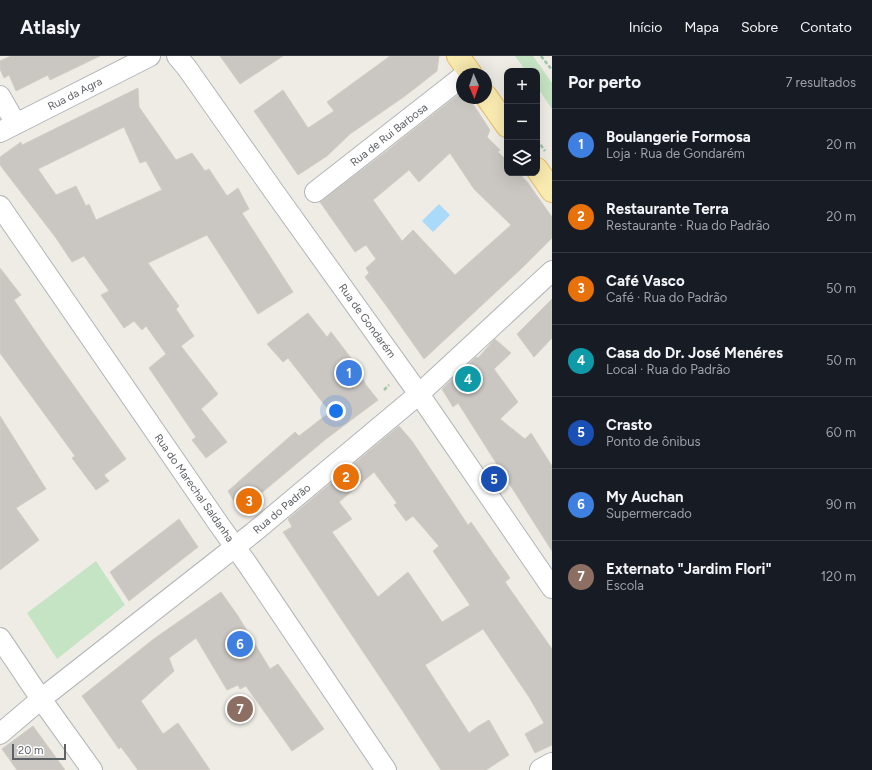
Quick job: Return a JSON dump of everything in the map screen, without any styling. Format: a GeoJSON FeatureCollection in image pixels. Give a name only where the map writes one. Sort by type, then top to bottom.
{"type":"FeatureCollection","features":[{"type":"Feature","properties":{"kind":"main road"},"geometry":{"type":"LineString","coordinates":[[492,104],[504,122]]}},
{"type":"Feature","properties":{"kind":"main road"},"geometry":{"type":"LineString","coordinates":[[540,173],[552,191]]}},
{"type":"Feature","properties":{"kind":"street","name":"Rua da Agra"},"geometry":{"type":"LineString","coordinates":[[8,128],[150,56]]}},
{"type":"Feature","properties":{"kind":"street","name":"Rua de Gondarém"},"geometry":{"type":"LineString","coordinates":[[178,56],[419,394],[552,588]]}},
{"type":"Feature","properties":{"kind":"street","name":"Rua de Rui Barbosa"},"geometry":{"type":"LineString","coordinates":[[315,192],[456,78]]}},
{"type":"Feature","properties":{"kind":"street"},"geometry":{"type":"LineString","coordinates":[[0,96],[8,128]]}},
{"type":"Feature","properties":{"kind":"street","name":"Rua do Marechal Saldanha"},"geometry":{"type":"LineString","coordinates":[[0,206],[213,517],[236,548],[386,770]]}},
{"type":"Feature","properties":{"kind":"street","name":"Rua do Padrão"},"geometry":{"type":"LineString","coordinates":[[0,734],[42,699],[236,548],[419,394],[552,270]]}},
{"type":"Feature","properties":{"kind":"street"},"geometry":{"type":"LineString","coordinates":[[0,638],[92,770]]}},
{"type":"Feature","properties":{"kind":"street"},"geometry":{"type":"LineString","coordinates":[[541,770],[552,764]]}},
{"type":"Feature","properties":{"kind":"path"},"geometry":{"type":"LineString","coordinates":[[541,56],[552,70]]}},
{"type":"Feature","properties":{"kind":"green space"},"geometry":{"type":"Polygon","coordinates":[[[515,56],[533,56],[552,83],[552,109],[540,91],[540,68],[524,68],[515,56]]]}},
{"type":"Feature","properties":{"kind":"green space"},"geometry":{"type":"Polygon","coordinates":[[[96,561],[125,605],[57,659],[27,613],[96,561]]]}},
{"type":"Feature","properties":{"kind":"water"},"geometry":{"type":"Polygon","coordinates":[[[439,204],[450,215],[433,232],[422,221],[439,204]]]}},
{"type":"Feature","properties":{"kind":"building"},"geometry":{"type":"Polygon","coordinates":[[[11,56],[100,56],[50,80],[48,75],[16,91],[9,75],[4,78],[0,69],[0,61],[11,56]]]}},
{"type":"Feature","properties":{"kind":"building"},"geometry":{"type":"Polygon","coordinates":[[[220,56],[283,56],[240,84],[220,56]]]}},
{"type":"Feature","properties":{"kind":"building"},"geometry":{"type":"Polygon","coordinates":[[[390,56],[439,56],[437,71],[405,96],[350,134],[327,156],[298,175],[254,111],[283,90],[308,128],[334,111],[327,102],[390,56]]]}},
{"type":"Feature","properties":{"kind":"building"},"geometry":{"type":"Polygon","coordinates":[[[138,88],[139,107],[176,160],[192,153],[205,171],[209,169],[227,196],[238,188],[249,209],[242,213],[293,292],[258,314],[207,235],[148,263],[179,306],[176,309],[194,336],[181,346],[218,394],[201,409],[227,442],[206,458],[192,440],[196,437],[149,368],[166,354],[146,326],[142,330],[134,321],[124,328],[101,295],[109,291],[84,256],[72,262],[56,238],[0,165],[0,157],[21,142],[22,145],[138,88]],[[124,127],[38,169],[56,195],[76,186],[86,206],[89,204],[96,220],[162,190],[146,161],[140,163],[124,127]]]}},
{"type":"Feature","properties":{"kind":"building"},"geometry":{"type":"Polygon","coordinates":[[[456,97],[456,104],[473,104],[490,130],[487,137],[500,150],[498,152],[504,158],[504,176],[522,176],[552,217],[552,238],[424,359],[365,277],[369,273],[366,268],[376,259],[366,245],[355,252],[320,202],[456,97]],[[450,153],[419,182],[409,170],[373,200],[402,241],[413,230],[455,275],[511,225],[474,189],[450,153]]]}},
{"type":"Feature","properties":{"kind":"building"},"geometry":{"type":"Polygon","coordinates":[[[0,268],[21,295],[14,300],[126,459],[104,475],[109,481],[96,490],[72,458],[75,456],[0,353],[0,268]]]}},
{"type":"Feature","properties":{"kind":"building"},"geometry":{"type":"Polygon","coordinates":[[[552,299],[552,338],[534,357],[517,334],[552,299]]]}},
{"type":"Feature","properties":{"kind":"building"},"geometry":{"type":"Polygon","coordinates":[[[308,313],[327,337],[331,332],[354,362],[366,385],[378,400],[326,439],[240,511],[228,491],[295,432],[299,436],[330,412],[288,358],[283,362],[267,344],[308,313]]]}},
{"type":"Feature","properties":{"kind":"building"},"geometry":{"type":"Polygon","coordinates":[[[495,339],[511,353],[494,369],[518,402],[500,419],[525,439],[531,433],[552,466],[552,551],[458,403],[453,407],[442,389],[476,357],[478,358],[495,339]]]}},
{"type":"Feature","properties":{"kind":"building"},"geometry":{"type":"Polygon","coordinates":[[[0,416],[46,489],[16,508],[39,540],[0,570],[0,416]]]}},
{"type":"Feature","properties":{"kind":"building"},"geometry":{"type":"Polygon","coordinates":[[[399,426],[412,441],[468,525],[471,522],[510,578],[505,582],[552,649],[552,745],[535,753],[525,734],[544,723],[529,697],[483,629],[425,665],[469,733],[489,720],[509,755],[486,770],[441,770],[283,532],[292,527],[288,519],[399,426]],[[374,472],[339,502],[352,519],[332,532],[378,597],[408,572],[442,622],[470,605],[433,551],[439,546],[413,516],[406,521],[394,505],[397,503],[374,472]]]}},
{"type":"Feature","properties":{"kind":"building"},"geometry":{"type":"Polygon","coordinates":[[[179,519],[198,547],[129,601],[110,572],[179,519]]]}},
{"type":"Feature","properties":{"kind":"building"},"geometry":{"type":"Polygon","coordinates":[[[221,592],[238,616],[270,669],[278,664],[324,729],[292,751],[246,686],[240,689],[238,685],[227,690],[196,638],[169,658],[174,671],[141,701],[163,734],[178,723],[210,770],[138,770],[121,747],[119,749],[82,696],[155,638],[221,592]]]}},
{"type":"Feature","properties":{"kind":"building"},"geometry":{"type":"Polygon","coordinates":[[[33,726],[65,770],[17,770],[2,749],[33,726]]]}},
{"type":"Feature","properties":{"kind":"place","name":"Boulangerie Formosa"},"geometry":{"type":"Point","coordinates":[349,373]}},
{"type":"Feature","properties":{"kind":"place","name":"Casa do Dr. José Menéres"},"geometry":{"type":"Point","coordinates":[468,379]}},
{"type":"Feature","properties":{"kind":"place","name":"Restaurante Terra"},"geometry":{"type":"Point","coordinates":[346,477]}},
{"type":"Feature","properties":{"kind":"place","name":"Crasto"},"geometry":{"type":"Point","coordinates":[494,479]}},
{"type":"Feature","properties":{"kind":"place","name":"Café Vasco"},"geometry":{"type":"Point","coordinates":[249,501]}},
{"type":"Feature","properties":{"kind":"place","name":"My Auchan"},"geometry":{"type":"Point","coordinates":[240,644]}},
{"type":"Feature","properties":{"kind":"place","name":"Externato \"Jardim Flori\""},"geometry":{"type":"Point","coordinates":[240,709]}}]}
